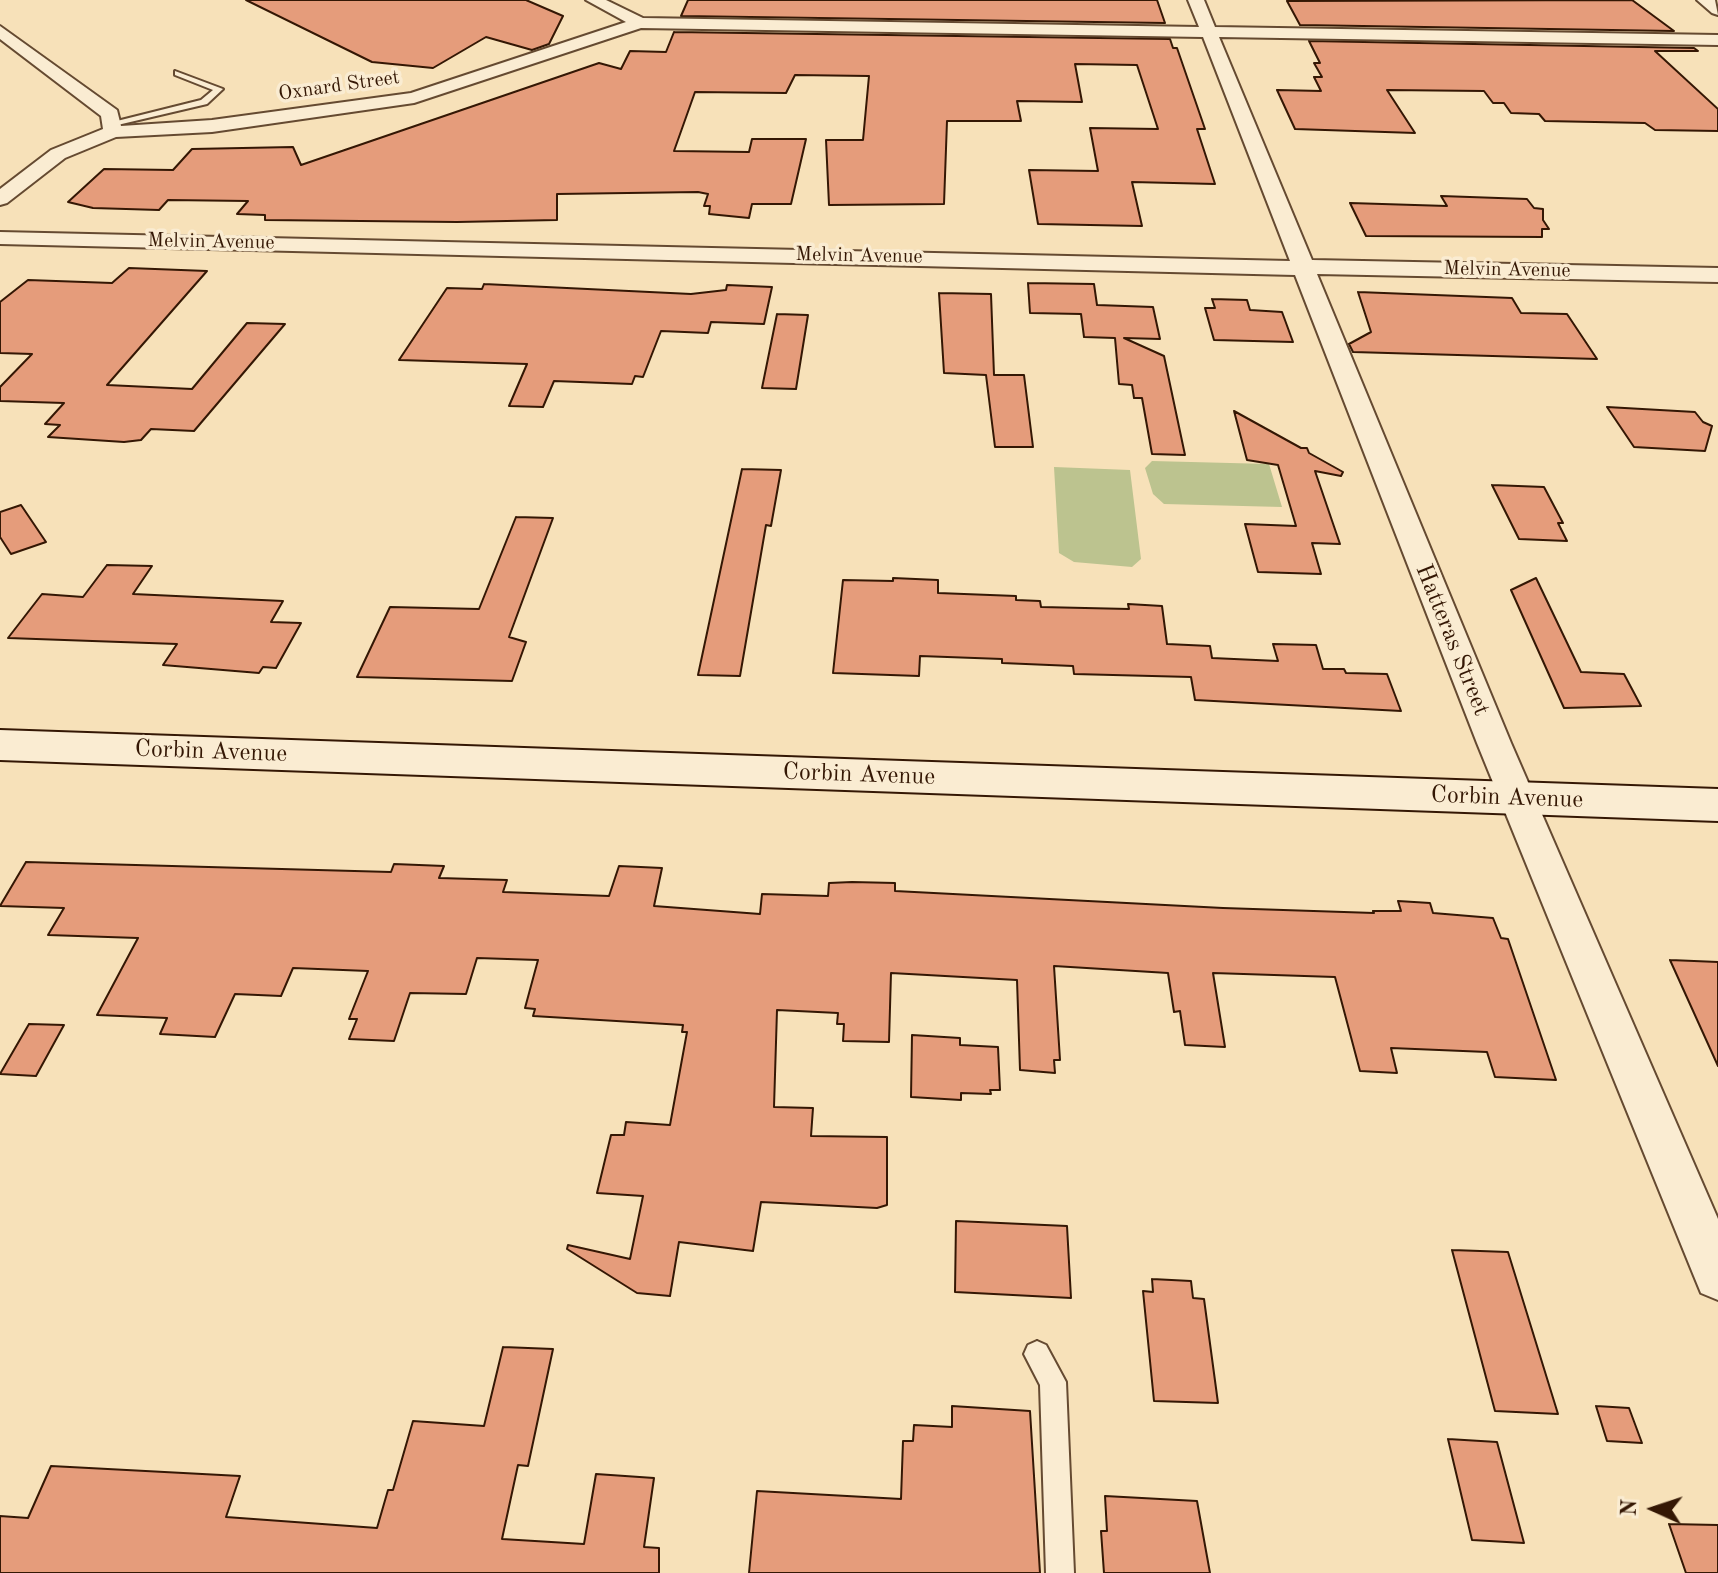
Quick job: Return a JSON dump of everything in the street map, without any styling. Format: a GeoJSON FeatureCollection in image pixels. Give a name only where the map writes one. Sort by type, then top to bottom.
{"type":"FeatureCollection","features":[{"type":"Feature","properties":{"kind":"main road","name":"Corbin Avenue"},"geometry":{"type":"LineString","coordinates":[[0,745],[1718,805]]}},
{"type":"Feature","properties":{"kind":"street"},"geometry":{"type":"LineString","coordinates":[[594,0],[640,23],[1718,40]]}},
{"type":"Feature","properties":{"kind":"street","name":"Hatteras Street"},"geometry":{"type":"LineString","coordinates":[[1196,0],[1517,798],[1718,1276]]}},
{"type":"Feature","properties":{"kind":"street"},"geometry":{"type":"LineString","coordinates":[[1705,0],[1718,10]]}},
{"type":"Feature","properties":{"kind":"street","name":"Oxnard Street"},"geometry":{"type":"LineString","coordinates":[[0,199],[58,154],[112,128],[212,126],[414,98],[640,23]]}},
{"type":"Feature","properties":{"kind":"street"},"geometry":{"type":"LineString","coordinates":[[0,31],[110,114],[112,128]]}},
{"type":"Feature","properties":{"kind":"street","name":"Melvin Avenue"},"geometry":{"type":"LineString","coordinates":[[0,238],[1718,275]]}},
{"type":"Feature","properties":{"kind":"lane"},"geometry":{"type":"LineString","coordinates":[[112,128],[193,105],[219,89],[178,73]]}},
{"type":"Feature","properties":{"kind":"lane"},"geometry":{"type":"LineString","coordinates":[[1037,1354],[1053,1382],[1060,1573]]}},
{"type":"Feature","properties":{"kind":"green space"},"geometry":{"type":"Polygon","coordinates":[[[1152,461],[1269,464],[1282,507],[1164,504],[1153,494],[1145,468],[1152,461]]]}},
{"type":"Feature","properties":{"kind":"green space"},"geometry":{"type":"Polygon","coordinates":[[[1054,467],[1130,470],[1141,559],[1132,567],[1074,562],[1059,553],[1054,467]]]}},
{"type":"Feature","properties":{"kind":"building"},"geometry":{"type":"Polygon","coordinates":[[[246,0],[526,0],[563,16],[549,44],[532,50],[486,37],[433,68],[372,62],[246,0]]]}},
{"type":"Feature","properties":{"kind":"building"},"geometry":{"type":"Polygon","coordinates":[[[688,0],[1157,0],[1165,23],[681,16],[688,0]]]}},
{"type":"Feature","properties":{"kind":"building"},"geometry":{"type":"Polygon","coordinates":[[[1632,0],[1674,31],[1300,25],[1287,1],[1632,0]]]}},
{"type":"Feature","properties":{"kind":"building"},"geometry":{"type":"Polygon","coordinates":[[[674,32],[1170,39],[1173,48],[1177,48],[1205,129],[1197,129],[1215,184],[1132,182],[1142,226],[1038,224],[1029,170],[1098,171],[1090,128],[1158,129],[1137,65],[1075,64],[1082,102],[1017,101],[1021,121],[947,121],[944,204],[829,205],[826,140],[863,140],[869,76],[795,75],[786,93],[695,92],[674,151],[749,152],[752,139],[806,139],[791,204],[752,204],[749,218],[709,214],[710,206],[704,206],[708,194],[698,192],[557,194],[557,220],[457,222],[265,220],[265,215],[237,214],[248,201],[168,200],[159,210],[93,208],[68,202],[104,169],[173,170],[192,149],[293,147],[301,165],[599,63],[621,69],[630,51],[666,52],[674,32]]]}},
{"type":"Feature","properties":{"kind":"building"},"geometry":{"type":"Polygon","coordinates":[[[1309,41],[1694,48],[1698,51],[1655,51],[1718,109],[1718,131],[1655,130],[1645,123],[1545,121],[1539,114],[1511,113],[1504,103],[1493,103],[1484,91],[1387,90],[1415,133],[1295,129],[1277,90],[1321,91],[1314,77],[1322,77],[1314,63],[1320,63],[1309,41]]]}},
{"type":"Feature","properties":{"kind":"building"},"geometry":{"type":"Polygon","coordinates":[[[1441,196],[1527,199],[1534,208],[1543,209],[1543,220],[1549,229],[1542,229],[1542,237],[1366,236],[1350,203],[1447,206],[1441,196]]]}},
{"type":"Feature","properties":{"kind":"building"},"geometry":{"type":"Polygon","coordinates":[[[129,268],[207,271],[107,385],[192,389],[247,323],[285,324],[194,431],[151,429],[141,440],[124,442],[48,437],[60,425],[45,424],[64,403],[0,401],[0,387],[32,354],[0,353],[0,302],[28,280],[112,283],[129,268]]]}},
{"type":"Feature","properties":{"kind":"building"},"geometry":{"type":"Polygon","coordinates":[[[1028,283],[1094,284],[1097,305],[1153,307],[1160,339],[1124,338],[1164,356],[1185,455],[1152,454],[1142,398],[1134,398],[1132,385],[1119,384],[1115,338],[1084,337],[1081,314],[1030,313],[1028,283]]]}},
{"type":"Feature","properties":{"kind":"building"},"geometry":{"type":"Polygon","coordinates":[[[484,284],[691,294],[726,290],[727,285],[772,287],[764,324],[711,322],[708,333],[661,331],[643,377],[635,376],[632,384],[554,381],[543,407],[509,406],[527,364],[399,360],[447,288],[482,289],[484,284]]]}},
{"type":"Feature","properties":{"kind":"building"},"geometry":{"type":"Polygon","coordinates":[[[1358,292],[1512,298],[1521,313],[1567,314],[1597,359],[1353,352],[1349,344],[1371,332],[1358,292]]]}},
{"type":"Feature","properties":{"kind":"building"},"geometry":{"type":"Polygon","coordinates":[[[939,293],[991,294],[994,375],[1024,375],[1033,447],[995,447],[986,375],[944,373],[939,293]]]}},
{"type":"Feature","properties":{"kind":"building"},"geometry":{"type":"Polygon","coordinates":[[[1212,299],[1247,300],[1250,310],[1282,312],[1293,342],[1214,340],[1205,308],[1215,308],[1212,299]]]}},
{"type":"Feature","properties":{"kind":"building"},"geometry":{"type":"Polygon","coordinates":[[[777,314],[808,315],[796,389],[762,388],[777,314]]]}},
{"type":"Feature","properties":{"kind":"building"},"geometry":{"type":"Polygon","coordinates":[[[1607,407],[1695,412],[1703,422],[1712,426],[1705,451],[1634,447],[1607,407]]]}},
{"type":"Feature","properties":{"kind":"building"},"geometry":{"type":"Polygon","coordinates":[[[1234,411],[1301,448],[1307,448],[1309,453],[1343,472],[1341,476],[1315,471],[1340,544],[1312,543],[1321,574],[1258,572],[1245,524],[1296,526],[1278,465],[1247,460],[1234,411]]]}},
{"type":"Feature","properties":{"kind":"building"},"geometry":{"type":"Polygon","coordinates":[[[742,469],[781,470],[771,526],[766,525],[740,676],[698,675],[742,469]]]}},
{"type":"Feature","properties":{"kind":"building"},"geometry":{"type":"Polygon","coordinates":[[[1492,485],[1544,487],[1563,523],[1558,523],[1567,541],[1519,539],[1492,485]]]}},
{"type":"Feature","properties":{"kind":"building"},"geometry":{"type":"Polygon","coordinates":[[[21,505],[46,542],[11,554],[0,537],[0,512],[21,505]]]}},
{"type":"Feature","properties":{"kind":"building"},"geometry":{"type":"Polygon","coordinates":[[[516,517],[553,518],[509,637],[526,642],[512,681],[357,677],[390,607],[479,609],[516,517]]]}},
{"type":"Feature","properties":{"kind":"building"},"geometry":{"type":"Polygon","coordinates":[[[107,565],[152,566],[133,594],[283,601],[271,622],[301,623],[276,668],[263,667],[259,673],[163,665],[177,644],[8,638],[42,594],[83,597],[107,565]]]}},
{"type":"Feature","properties":{"kind":"building"},"geometry":{"type":"Polygon","coordinates":[[[893,578],[938,580],[938,593],[1016,596],[1016,600],[1040,601],[1041,607],[1129,609],[1128,604],[1162,606],[1167,644],[1210,646],[1212,658],[1278,661],[1273,644],[1316,645],[1323,669],[1387,674],[1401,711],[1195,700],[1191,677],[1074,674],[1073,666],[1002,663],[1002,659],[920,656],[919,676],[833,673],[843,580],[893,581],[893,578]]]}},
{"type":"Feature","properties":{"kind":"building"},"geometry":{"type":"Polygon","coordinates":[[[1536,578],[1581,672],[1624,674],[1641,706],[1564,708],[1511,590],[1536,578]]]}},
{"type":"Feature","properties":{"kind":"building"},"geometry":{"type":"Polygon","coordinates":[[[26,862],[391,872],[394,864],[444,866],[439,878],[507,880],[503,892],[609,896],[619,866],[662,868],[654,906],[760,914],[762,894],[828,896],[829,883],[852,882],[895,883],[895,891],[1223,908],[1374,913],[1401,911],[1398,901],[1430,903],[1433,913],[1493,918],[1501,938],[1508,939],[1556,1080],[1495,1077],[1487,1052],[1391,1048],[1397,1073],[1360,1071],[1335,977],[1213,973],[1225,1047],[1185,1045],[1180,1011],[1174,1012],[1168,973],[1054,966],[1060,1060],[1054,1060],[1055,1073],[1020,1070],[1017,980],[891,973],[889,1042],[843,1041],[844,1024],[837,1024],[838,1013],[777,1010],[774,1107],[813,1108],[811,1136],[887,1137],[887,1205],[877,1208],[761,1202],[753,1251],[679,1242],[670,1296],[637,1293],[567,1249],[568,1245],[630,1259],[643,1196],[597,1193],[611,1135],[624,1135],[626,1122],[670,1125],[687,1032],[682,1032],[683,1025],[533,1016],[535,1009],[525,1008],[538,960],[477,958],[466,994],[410,993],[394,1041],[349,1039],[357,1019],[349,1019],[368,971],[293,968],[281,996],[235,994],[215,1037],[160,1034],[167,1018],[97,1015],[138,938],[48,935],[64,908],[0,906],[26,862]]]}},
{"type":"Feature","properties":{"kind":"building"},"geometry":{"type":"Polygon","coordinates":[[[1670,960],[1718,962],[1718,1066],[1670,960]]]}},
{"type":"Feature","properties":{"kind":"building"},"geometry":{"type":"Polygon","coordinates":[[[29,1024],[64,1025],[36,1076],[0,1074],[29,1024]]]}},
{"type":"Feature","properties":{"kind":"building"},"geometry":{"type":"Polygon","coordinates":[[[912,1035],[960,1038],[960,1045],[998,1047],[1000,1090],[990,1090],[991,1094],[961,1093],[961,1100],[911,1097],[912,1035]]]}},
{"type":"Feature","properties":{"kind":"building"},"geometry":{"type":"Polygon","coordinates":[[[956,1221],[1067,1226],[1071,1298],[955,1292],[956,1221]]]}},
{"type":"Feature","properties":{"kind":"building"},"geometry":{"type":"Polygon","coordinates":[[[1452,1250],[1508,1252],[1558,1414],[1495,1411],[1452,1250]]]}},
{"type":"Feature","properties":{"kind":"building"},"geometry":{"type":"Polygon","coordinates":[[[1152,1279],[1191,1281],[1193,1298],[1204,1299],[1218,1403],[1154,1401],[1143,1291],[1153,1292],[1152,1279]]]}},
{"type":"Feature","properties":{"kind":"building"},"geometry":{"type":"Polygon","coordinates":[[[503,1347],[553,1349],[528,1466],[518,1465],[502,1539],[584,1544],[596,1474],[654,1478],[644,1547],[659,1548],[659,1573],[0,1573],[0,1516],[28,1518],[51,1466],[240,1476],[226,1517],[377,1528],[388,1490],[393,1490],[413,1421],[484,1426],[503,1347]]]}},
{"type":"Feature","properties":{"kind":"building"},"geometry":{"type":"Polygon","coordinates":[[[952,1406],[1030,1411],[1040,1573],[749,1573],[757,1491],[901,1499],[903,1441],[913,1441],[914,1425],[952,1427],[952,1406]]]}},
{"type":"Feature","properties":{"kind":"building"},"geometry":{"type":"Polygon","coordinates":[[[1596,1406],[1629,1408],[1642,1443],[1607,1441],[1596,1406]]]}},
{"type":"Feature","properties":{"kind":"building"},"geometry":{"type":"Polygon","coordinates":[[[1448,1439],[1497,1442],[1524,1543],[1472,1540],[1448,1439]]]}},
{"type":"Feature","properties":{"kind":"building"},"geometry":{"type":"Polygon","coordinates":[[[1105,1496],[1197,1501],[1210,1573],[1104,1573],[1101,1531],[1107,1531],[1105,1496]]]}},
{"type":"Feature","properties":{"kind":"building"},"geometry":{"type":"Polygon","coordinates":[[[1669,1524],[1718,1525],[1718,1573],[1686,1573],[1669,1524]]]}}]}
